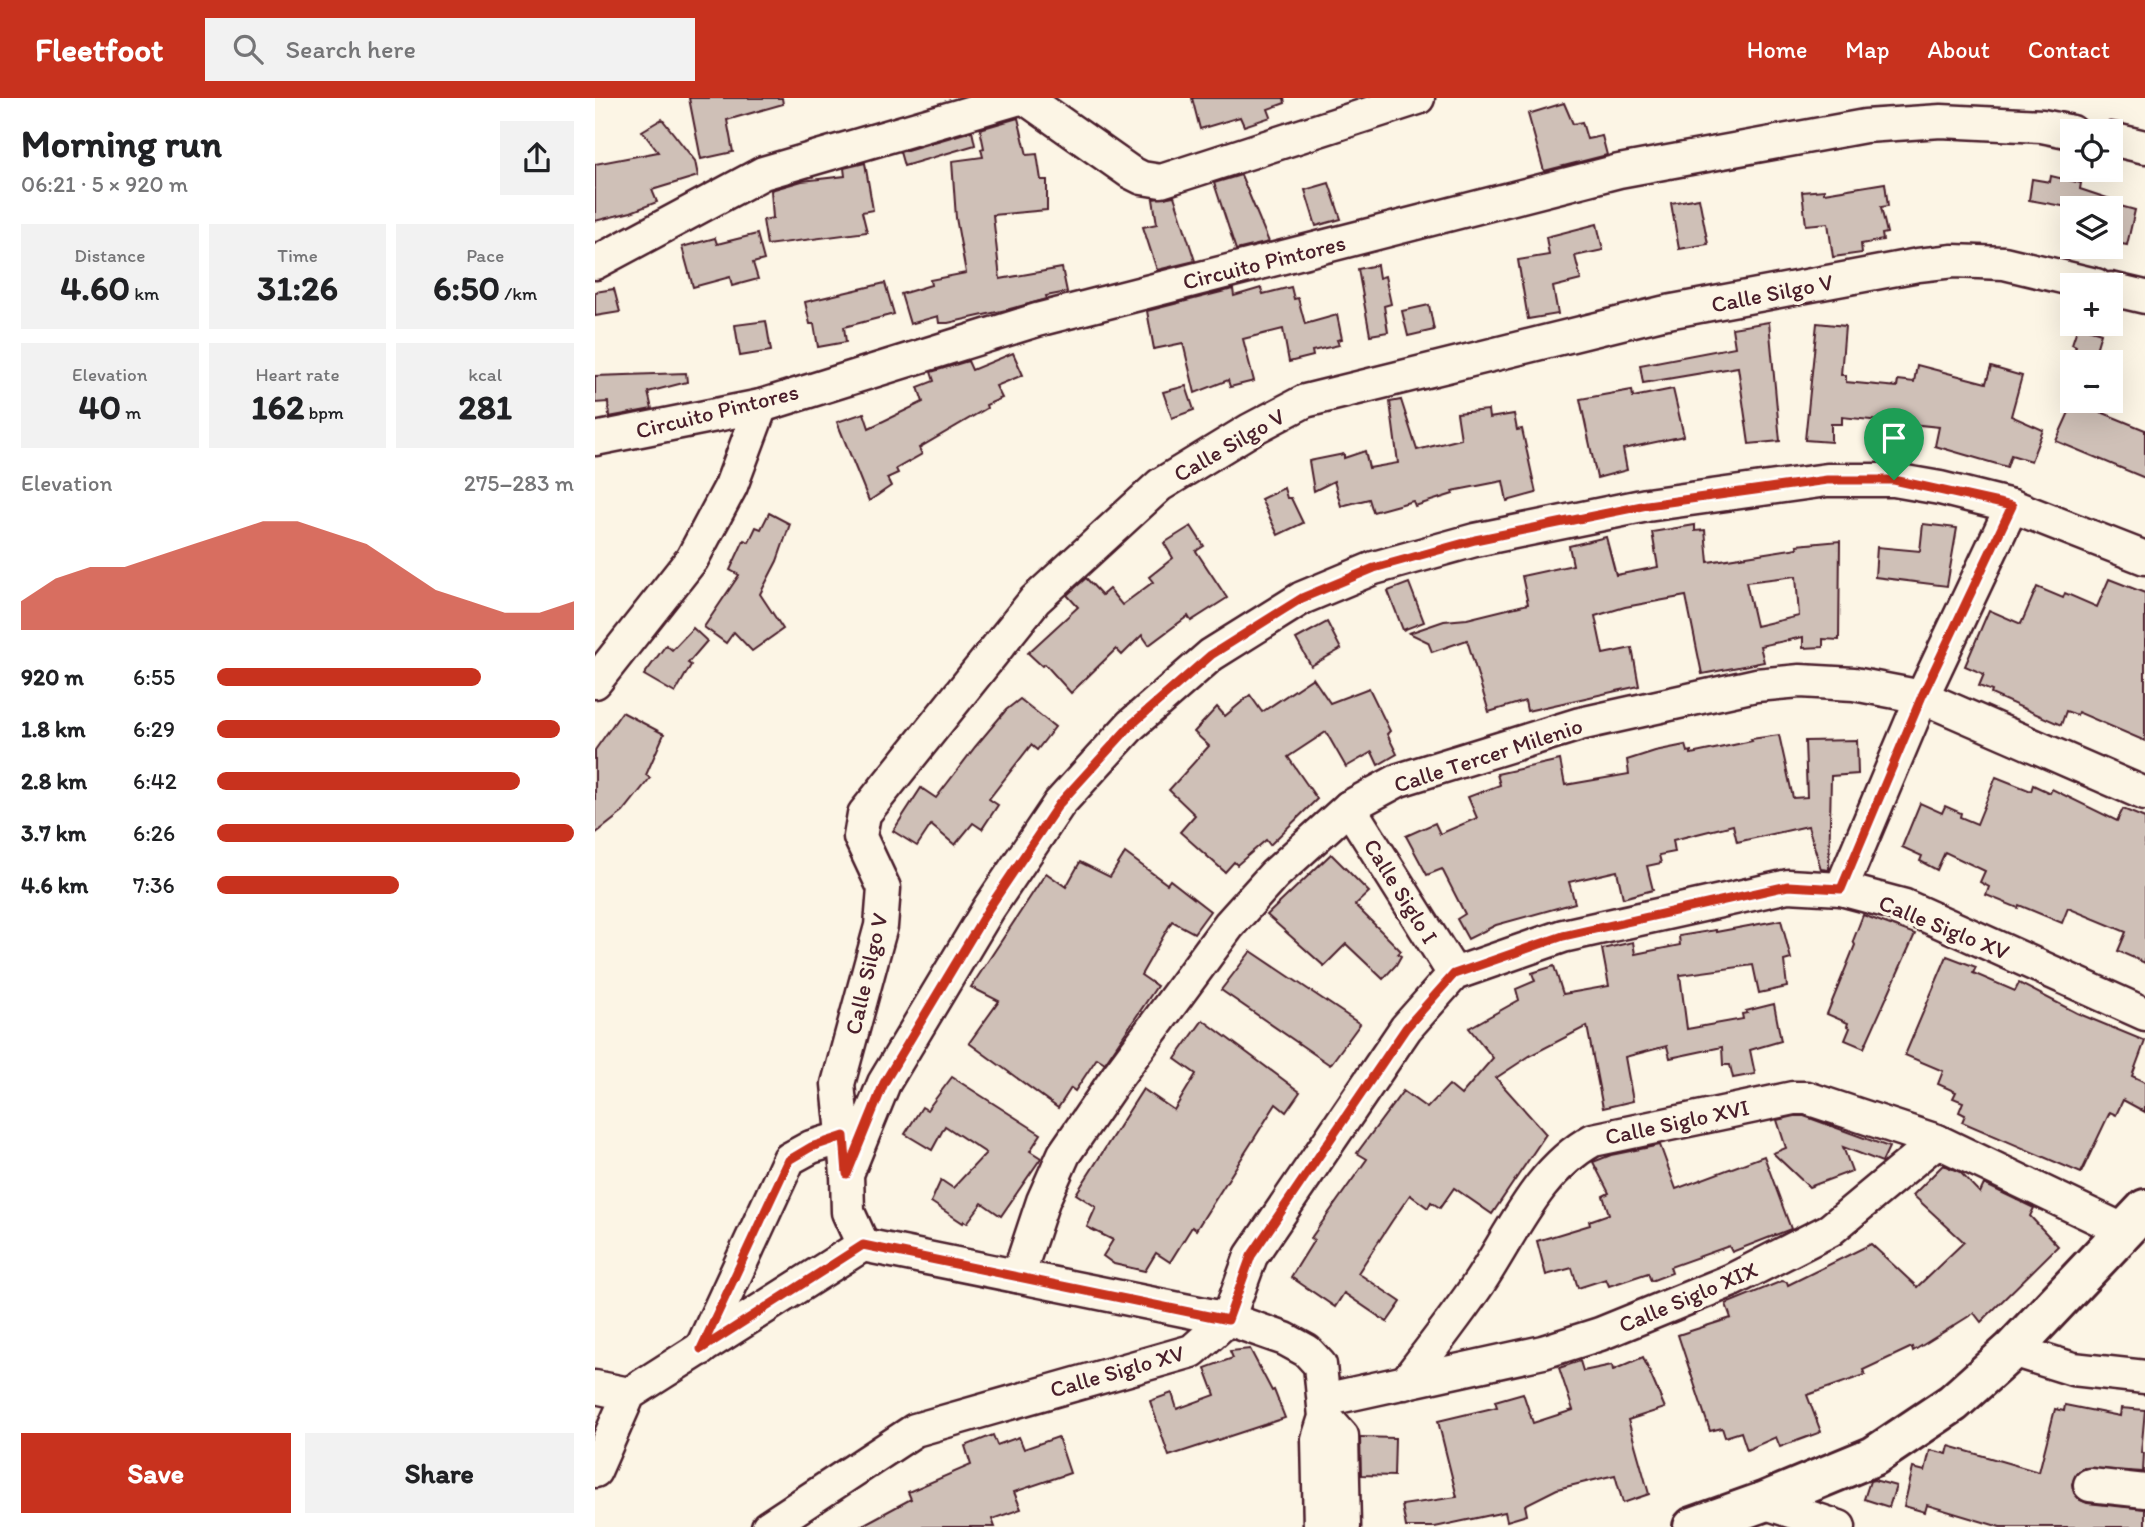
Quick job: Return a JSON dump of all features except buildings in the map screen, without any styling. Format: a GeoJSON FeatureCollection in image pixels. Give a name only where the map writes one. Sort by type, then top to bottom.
{"type":"FeatureCollection","features":[{"type":"Feature","properties":{"kind":"street"},"geometry":{"type":"LineString","coordinates":[[595,263],[763,173],[1023,98],[1142,178],[1161,181],[1419,98]]}},
{"type":"Feature","properties":{"kind":"street","name":"Circuito Pintores"},"geometry":{"type":"LineString","coordinates":[[595,439],[761,405],[1037,320],[1619,171],[1865,127],[1941,121],[2042,126],[2060,130]]}},
{"type":"Feature","properties":{"kind":"street"},"geometry":{"type":"LineString","coordinates":[[2123,142],[2145,147]]}},
{"type":"Feature","properties":{"kind":"street","name":"Calle Silgo V"},"geometry":{"type":"LineString","coordinates":[[863,1245],[848,1212],[838,1084],[881,926],[884,888],[860,837],[864,814],[1035,600],[1160,485],[1250,430],[1305,401],[1662,313],[1917,265],[1953,261],[2004,263],[2060,276]]}},
{"type":"Feature","properties":{"kind":"street"},"geometry":{"type":"LineString","coordinates":[[2123,292],[2145,297]]}},
{"type":"Feature","properties":{"kind":"street"},"geometry":{"type":"LineString","coordinates":[[595,682],[692,559],[731,486],[761,405]]}},
{"type":"Feature","properties":{"kind":"street"},"geometry":{"type":"LineString","coordinates":[[847,1174],[884,1083],[989,908],[1059,804],[1131,725],[1211,655],[1302,598],[1374,568],[1475,540],[1647,505],[1827,480],[1894,480],[2012,506],[2145,558]]}},
{"type":"Feature","properties":{"kind":"street"},"geometry":{"type":"LineString","coordinates":[[1841,889],[1922,696],[2012,506]]}},
{"type":"Feature","properties":{"kind":"street","name":"Calle Tercer Milenio"},"geometry":{"type":"LineString","coordinates":[[1018,1276],[1043,1201],[1064,1154],[1229,925],[1274,875],[1349,807],[1399,780],[1580,724],[1756,685],[1800,681],[1854,684],[1922,696],[2145,793]]}},
{"type":"Feature","properties":{"kind":"street","name":"Calle Siglo I"},"geometry":{"type":"LineString","coordinates":[[1349,807],[1454,974]]}},
{"type":"Feature","properties":{"kind":"street","name":"Calle Siglo XV"},"geometry":{"type":"LineString","coordinates":[[768,1527],[915,1430],[1192,1351],[1228,1320],[1251,1256],[1406,1028],[1454,974],[1563,936],[1788,886],[1841,889],[1905,906],[2145,1014]]}},
{"type":"Feature","properties":{"kind":"street","name":"Calle Siglo XVI"},"geometry":{"type":"LineString","coordinates":[[1405,1383],[1479,1283],[1552,1171],[1571,1152],[1593,1140],[1793,1098],[1807,1098],[1937,1141],[2135,1220]]}},
{"type":"Feature","properties":{"kind":"street"},"geometry":{"type":"LineString","coordinates":[[701,1349],[789,1160],[811,1147],[844,1136]]}},
{"type":"Feature","properties":{"kind":"street","name":"Calle Siglo XIX"},"geometry":{"type":"LineString","coordinates":[[1405,1383],[1543,1352],[1600,1334],[1730,1281],[1830,1230],[1937,1141]]}},
{"type":"Feature","properties":{"kind":"street"},"geometry":{"type":"LineString","coordinates":[[1693,1527],[1763,1502],[1874,1456],[1953,1403],[2013,1350],[2135,1220]]}},
{"type":"Feature","properties":{"kind":"street"},"geometry":{"type":"LineString","coordinates":[[595,1471],[629,1394],[863,1245],[1228,1320],[1285,1339],[1307,1351],[1320,1365],[1325,1409],[1318,1440],[1320,1527]]}},
{"type":"Feature","properties":{"kind":"street"},"geometry":{"type":"LineString","coordinates":[[2013,1350],[2073,1369],[2145,1377]]}},
{"type":"Feature","properties":{"kind":"street"},"geometry":{"type":"LineString","coordinates":[[1325,1409],[1405,1383]]}},
{"type":"Feature","properties":{"kind":"street"},"geometry":{"type":"LineString","coordinates":[[595,1387],[629,1394]]}},
{"type":"Feature","properties":{"kind":"street"},"geometry":{"type":"LineString","coordinates":[[1325,1409],[1342,1436],[1344,1527]]}},
{"type":"Feature","properties":{"kind":"street"},"geometry":{"type":"LineString","coordinates":[[2090,1485],[2145,1491]]}},
{"type":"Feature","properties":{"kind":"street"},"geometry":{"type":"LineString","coordinates":[[1763,1502],[1839,1527]]}},
{"type":"Feature","properties":{"kind":"route"},"geometry":{"type":"LineString","coordinates":[[1827,480],[1894,480],[2012,506],[1922,696],[1841,889],[1788,886],[1563,936],[1454,974],[1406,1028],[1251,1256],[1228,1320],[863,1245],[701,1349],[789,1160],[811,1147],[844,1136],[847,1174],[884,1083],[989,908],[1059,804],[1131,725],[1211,655],[1302,598],[1374,568],[1475,540],[1647,505],[1827,480]]}}]}
